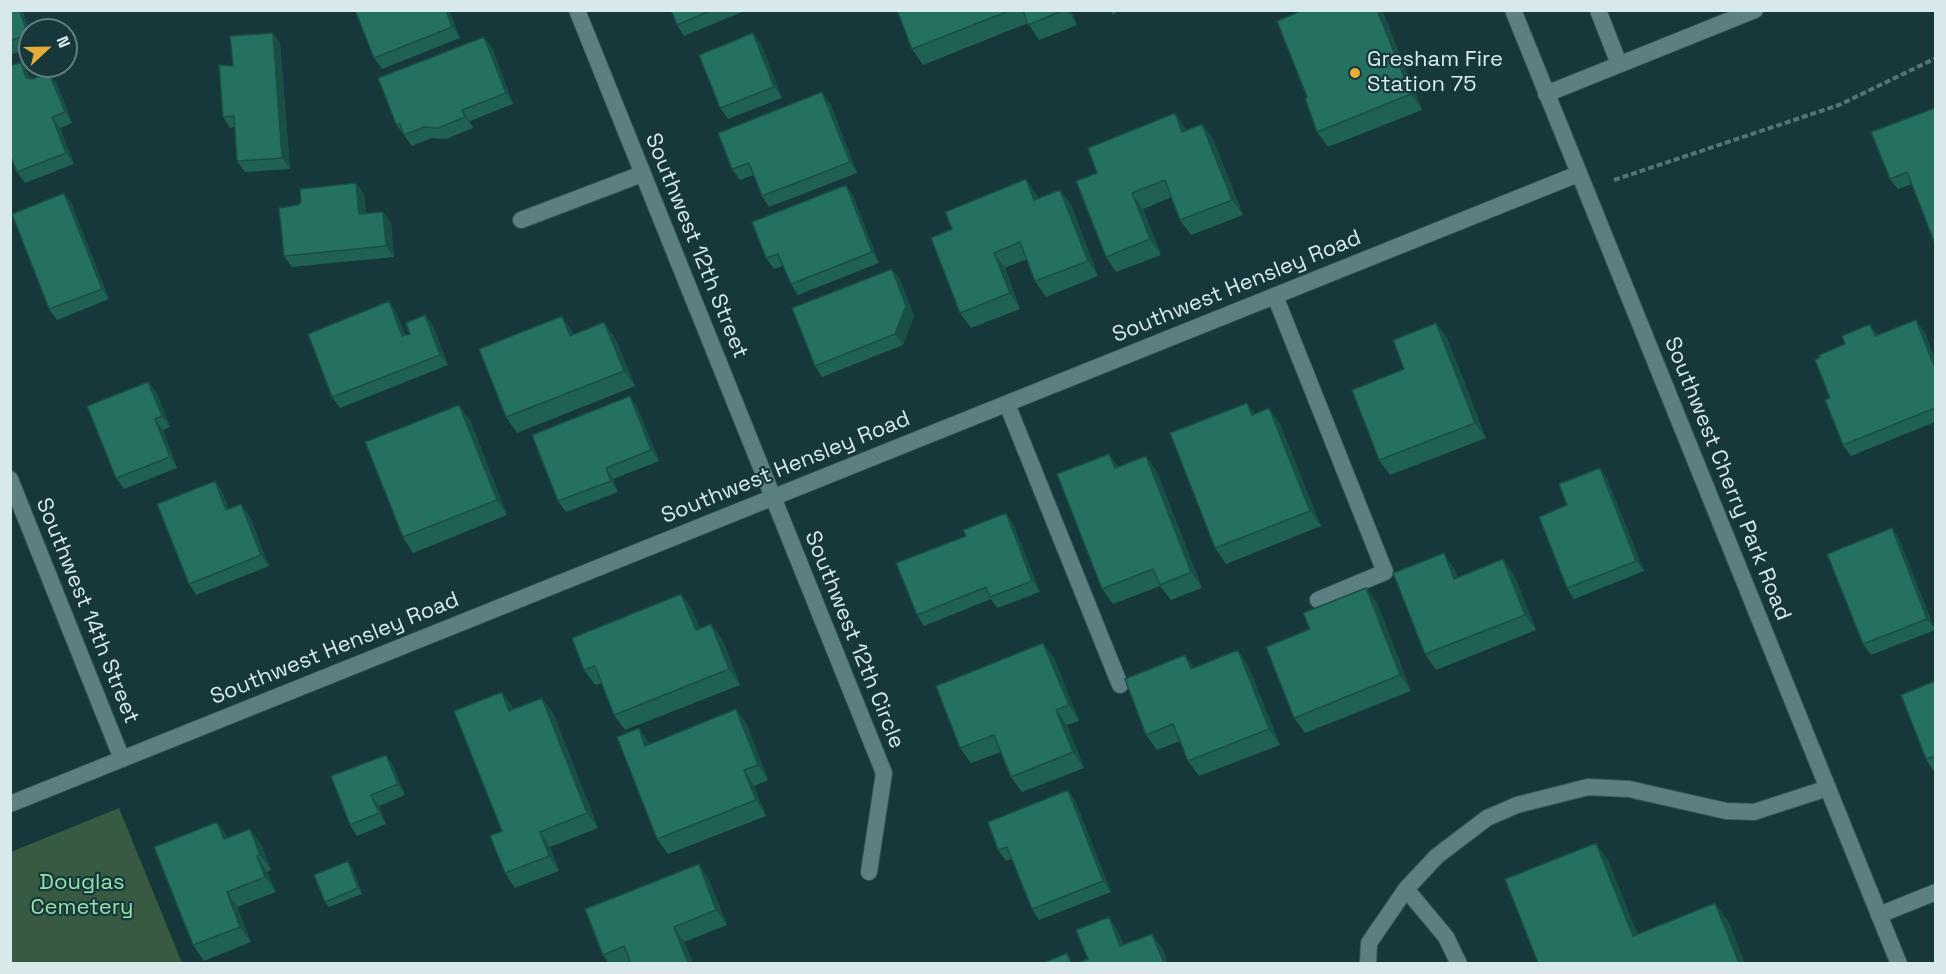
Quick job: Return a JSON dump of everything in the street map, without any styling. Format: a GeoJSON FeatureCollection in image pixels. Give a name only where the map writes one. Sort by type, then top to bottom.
{"type":"FeatureCollection","features":[{"type":"Feature","properties":{"kind":"street","name":"Southwest 12th Street"},"geometry":{"type":"LineString","coordinates":[[577,10],[773,498]]}},
{"type":"Feature","properties":{"kind":"street","name":"Southwest Cherry Park Road"},"geometry":{"type":"LineString","coordinates":[[1513,10],[1899,963]]}},
{"type":"Feature","properties":{"kind":"street"},"geometry":{"type":"LineString","coordinates":[[1598,10],[1619,64]]}},
{"type":"Feature","properties":{"kind":"street"},"geometry":{"type":"LineString","coordinates":[[1546,94],[1755,10]]}},
{"type":"Feature","properties":{"kind":"street"},"geometry":{"type":"LineString","coordinates":[[521,220],[642,174]]}},
{"type":"Feature","properties":{"kind":"street","name":"Southwest Hensley Road"},"geometry":{"type":"LineString","coordinates":[[10,804],[1578,174]]}},
{"type":"Feature","properties":{"kind":"street"},"geometry":{"type":"LineString","coordinates":[[1275,296],[1385,572],[1318,600]]}},
{"type":"Feature","properties":{"kind":"street"},"geometry":{"type":"LineString","coordinates":[[1007,404],[1120,685]]}},
{"type":"Feature","properties":{"kind":"street","name":"Southwest 14th Street"},"geometry":{"type":"LineString","coordinates":[[10,479],[122,759]]}},
{"type":"Feature","properties":{"kind":"street","name":"Southwest 12th Circle"},"geometry":{"type":"LineString","coordinates":[[773,498],[884,773],[869,872]]}},
{"type":"Feature","properties":{"kind":"street"},"geometry":{"type":"LineString","coordinates":[[1368,963],[1370,943],[1406,889],[1437,856],[1487,818],[1517,805],[1560,792],[1588,787],[1629,789],[1726,811],[1754,812],[1828,788]]}},
{"type":"Feature","properties":{"kind":"street"},"geometry":{"type":"LineString","coordinates":[[1406,889],[1446,937],[1459,963]]}},
{"type":"Feature","properties":{"kind":"street"},"geometry":{"type":"LineString","coordinates":[[1879,915],[1935,892]]}},
{"type":"Feature","properties":{"kind":"path"},"geometry":{"type":"LineString","coordinates":[[1585,191],[1839,105],[1935,58]]}},
{"type":"Feature","properties":{"kind":"green space","name":"Douglas Cemetery"},"geometry":{"type":"Polygon","coordinates":[[[119,808],[182,963],[11,963],[11,852],[119,808]]]}},
{"type":"Feature","properties":{"kind":"building"},"geometry":{"type":"Polygon","coordinates":[[[10,10],[19,10],[22,18],[18,18],[18,38],[10,41],[10,10]]]}},
{"type":"Feature","properties":{"kind":"building"},"geometry":{"type":"Polygon","coordinates":[[[355,10],[446,10],[452,27],[374,58],[355,10]]]}},
{"type":"Feature","properties":{"kind":"building"},"geometry":{"type":"Polygon","coordinates":[[[671,10],[712,10],[677,25],[671,10]]]}},
{"type":"Feature","properties":{"kind":"building"},"geometry":{"type":"Polygon","coordinates":[[[897,10],[1011,10],[912,49],[897,10]]]}},
{"type":"Feature","properties":{"kind":"building"},"geometry":{"type":"Polygon","coordinates":[[[1023,10],[1064,10],[1028,25],[1023,10]]]}},
{"type":"Feature","properties":{"kind":"building","name":"Gresham Fire Station 75"},"geometry":{"type":"Polygon","coordinates":[[[1303,10],[1377,10],[1411,94],[1317,132],[1305,98],[1307,97],[1277,21],[1303,10]]]}},
{"type":"Feature","properties":{"kind":"building"},"geometry":{"type":"Polygon","coordinates":[[[273,33],[282,158],[237,161],[234,116],[223,117],[219,65],[233,66],[230,36],[273,33]]]}},
{"type":"Feature","properties":{"kind":"building"},"geometry":{"type":"Polygon","coordinates":[[[753,33],[774,87],[720,108],[699,55],[753,33]]]}},
{"type":"Feature","properties":{"kind":"building"},"geometry":{"type":"Polygon","coordinates":[[[484,37],[506,93],[462,110],[465,117],[438,128],[424,127],[404,135],[400,124],[396,124],[378,78],[484,37]]]}},
{"type":"Feature","properties":{"kind":"building"},"geometry":{"type":"Polygon","coordinates":[[[18,63],[18,78],[51,78],[65,112],[52,117],[66,153],[17,172],[10,155],[10,66],[18,63]]]}},
{"type":"Feature","properties":{"kind":"building"},"geometry":{"type":"Polygon","coordinates":[[[822,92],[850,162],[762,196],[749,163],[732,169],[718,133],[822,92]]]}},
{"type":"Feature","properties":{"kind":"building"},"geometry":{"type":"Polygon","coordinates":[[[1935,108],[1935,244],[1907,172],[1890,179],[1871,132],[1935,108]]]}},
{"type":"Feature","properties":{"kind":"building"},"geometry":{"type":"Polygon","coordinates":[[[1175,113],[1182,132],[1202,124],[1232,200],[1180,220],[1165,180],[1132,193],[1150,239],[1106,257],[1076,181],[1097,173],[1088,148],[1175,113]]]}},
{"type":"Feature","properties":{"kind":"building"},"geometry":{"type":"Polygon","coordinates":[[[1026,179],[1034,200],[1060,190],[1088,261],[1035,281],[1020,242],[994,253],[1010,293],[960,313],[931,238],[952,229],[945,212],[1026,179]]]}},
{"type":"Feature","properties":{"kind":"building"},"geometry":{"type":"Polygon","coordinates":[[[356,183],[359,214],[383,212],[386,246],[284,256],[279,208],[298,205],[301,202],[300,189],[356,183]]]}},
{"type":"Feature","properties":{"kind":"building"},"geometry":{"type":"Polygon","coordinates":[[[846,185],[872,252],[791,284],[778,254],[766,258],[752,222],[846,185]]]}},
{"type":"Feature","properties":{"kind":"building"},"geometry":{"type":"Polygon","coordinates":[[[64,193],[102,289],[49,309],[12,214],[64,193]]]}},
{"type":"Feature","properties":{"kind":"building"},"geometry":{"type":"Polygon","coordinates":[[[892,269],[906,306],[895,334],[815,366],[792,308],[892,269]]]}},
{"type":"Feature","properties":{"kind":"building"},"geometry":{"type":"Polygon","coordinates":[[[389,301],[402,336],[410,334],[406,323],[425,315],[440,355],[332,397],[308,334],[389,301]]]}},
{"type":"Feature","properties":{"kind":"building"},"geometry":{"type":"Polygon","coordinates":[[[562,316],[570,336],[604,322],[624,371],[506,417],[479,349],[562,316]]]}},
{"type":"Feature","properties":{"kind":"building"},"geometry":{"type":"Polygon","coordinates":[[[1916,320],[1935,368],[1935,408],[1843,445],[1825,400],[1830,398],[1815,360],[1820,357],[1819,355],[1845,344],[1842,336],[1870,324],[1875,336],[1916,320]]]}},
{"type":"Feature","properties":{"kind":"building"},"geometry":{"type":"Polygon","coordinates":[[[1436,323],[1475,423],[1379,460],[1352,390],[1404,369],[1393,340],[1436,323]]]}},
{"type":"Feature","properties":{"kind":"building"},"geometry":{"type":"Polygon","coordinates":[[[148,382],[162,416],[155,419],[170,457],[116,478],[87,406],[148,382]]]}},
{"type":"Feature","properties":{"kind":"building"},"geometry":{"type":"Polygon","coordinates":[[[630,396],[651,450],[606,468],[611,481],[558,501],[532,435],[630,396]]]}},
{"type":"Feature","properties":{"kind":"building"},"geometry":{"type":"Polygon","coordinates":[[[1247,403],[1252,415],[1269,408],[1310,511],[1215,548],[1170,433],[1247,403]]]}},
{"type":"Feature","properties":{"kind":"building"},"geometry":{"type":"Polygon","coordinates":[[[459,405],[497,500],[403,537],[365,442],[459,405]]]}},
{"type":"Feature","properties":{"kind":"building"},"geometry":{"type":"Polygon","coordinates":[[[1109,454],[1115,468],[1146,456],[1191,572],[1160,585],[1153,569],[1102,589],[1057,474],[1109,454]]]}},
{"type":"Feature","properties":{"kind":"building"},"geometry":{"type":"Polygon","coordinates":[[[1600,468],[1636,561],[1567,588],[1539,517],[1567,505],[1559,484],[1600,468]]]}},
{"type":"Feature","properties":{"kind":"building"},"geometry":{"type":"Polygon","coordinates":[[[215,481],[226,510],[241,504],[261,555],[189,584],[157,504],[215,481]]]}},
{"type":"Feature","properties":{"kind":"building"},"geometry":{"type":"Polygon","coordinates":[[[1006,513],[1032,581],[990,597],[986,587],[917,615],[896,563],[966,536],[963,530],[1006,513]]]}},
{"type":"Feature","properties":{"kind":"building"},"geometry":{"type":"Polygon","coordinates":[[[1892,528],[1927,619],[1863,644],[1827,554],[1892,528]]]}},
{"type":"Feature","properties":{"kind":"building"},"geometry":{"type":"Polygon","coordinates":[[[1444,553],[1454,579],[1503,559],[1525,615],[1425,654],[1393,573],[1444,553]]]}},
{"type":"Feature","properties":{"kind":"building"},"geometry":{"type":"Polygon","coordinates":[[[1366,588],[1400,675],[1294,718],[1266,647],[1310,629],[1303,613],[1366,588]]]}},
{"type":"Feature","properties":{"kind":"building"},"geometry":{"type":"Polygon","coordinates":[[[681,594],[696,630],[711,624],[729,669],[614,715],[595,666],[584,670],[572,638],[681,594]]]}},
{"type":"Feature","properties":{"kind":"building"},"geometry":{"type":"Polygon","coordinates":[[[1043,643],[1069,705],[1056,710],[1073,752],[1011,777],[994,735],[960,748],[936,686],[1043,643]]]}},
{"type":"Feature","properties":{"kind":"building"},"geometry":{"type":"Polygon","coordinates":[[[1238,650],[1269,729],[1188,761],[1173,724],[1146,735],[1125,679],[1185,655],[1191,669],[1238,650]]]}},
{"type":"Feature","properties":{"kind":"building"},"geometry":{"type":"Polygon","coordinates":[[[1935,681],[1935,756],[1926,759],[1901,695],[1935,681]]]}},
{"type":"Feature","properties":{"kind":"building"},"geometry":{"type":"Polygon","coordinates":[[[502,692],[509,711],[542,698],[587,813],[540,832],[549,856],[505,873],[490,836],[502,831],[454,711],[502,692]]]}},
{"type":"Feature","properties":{"kind":"building"},"geometry":{"type":"Polygon","coordinates":[[[736,709],[758,765],[744,770],[756,800],[657,839],[617,737],[639,728],[645,746],[736,709]]]}},
{"type":"Feature","properties":{"kind":"building"},"geometry":{"type":"Polygon","coordinates":[[[386,755],[398,784],[371,795],[379,813],[350,825],[331,776],[386,755]]]}},
{"type":"Feature","properties":{"kind":"building"},"geometry":{"type":"Polygon","coordinates":[[[1068,790],[1103,881],[1032,909],[1007,847],[998,850],[988,822],[1068,790]]]}},
{"type":"Feature","properties":{"kind":"building"},"geometry":{"type":"Polygon","coordinates":[[[217,822],[224,839],[250,829],[265,877],[227,892],[240,927],[193,945],[154,847],[217,822]]]}},
{"type":"Feature","properties":{"kind":"building"},"geometry":{"type":"Polygon","coordinates":[[[1596,843],[1633,936],[1715,903],[1739,963],[1538,963],[1505,879],[1596,843]]]}},
{"type":"Feature","properties":{"kind":"building"},"geometry":{"type":"Polygon","coordinates":[[[348,861],[358,888],[325,902],[314,875],[348,861]]]}},
{"type":"Feature","properties":{"kind":"building"},"geometry":{"type":"Polygon","coordinates":[[[699,864],[716,910],[674,927],[688,963],[631,963],[624,946],[603,955],[585,909],[699,864]]]}},
{"type":"Feature","properties":{"kind":"building"},"geometry":{"type":"Polygon","coordinates":[[[1109,917],[1120,946],[1152,934],[1164,963],[1077,963],[1088,959],[1076,930],[1109,917]]]}},
{"type":"Feature","properties":{"kind":"building"},"geometry":{"type":"Polygon","coordinates":[[[1067,953],[1071,963],[1043,963],[1067,953]]]}},
{"type":"Feature","properties":{"kind":"place","name":"Gresham Fire Station 75"},"geometry":{"type":"Point","coordinates":[1355,73]}}]}
